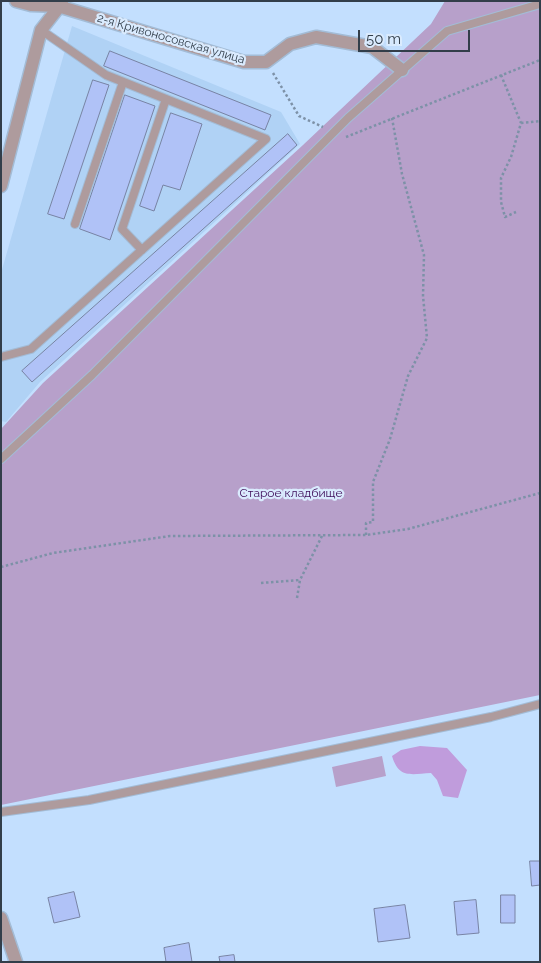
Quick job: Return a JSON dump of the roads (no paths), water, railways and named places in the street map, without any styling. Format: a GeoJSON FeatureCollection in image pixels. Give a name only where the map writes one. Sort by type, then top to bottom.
{"type":"FeatureCollection","features":[{"type":"Feature","properties":{"kind":"street","name":"2-я Кривоносовская улица"},"geometry":{"type":"LineString","coordinates":[[16,1],[31,5],[61,4],[244,62],[266,62],[290,44],[316,37],[372,48],[402,70]]}},
{"type":"Feature","properties":{"kind":"street"},"geometry":{"type":"LineString","coordinates":[[1,186],[41,30],[61,4]]}},
{"type":"Feature","properties":{"kind":"street"},"geometry":{"type":"LineString","coordinates":[[1,918],[16,962]]}},
{"type":"Feature","properties":{"kind":"lane"},"geometry":{"type":"LineString","coordinates":[[1,459],[92,375],[332,134],[447,31],[540,4]]}},
{"type":"Feature","properties":{"kind":"lane"},"geometry":{"type":"LineString","coordinates":[[1,356],[31,349],[266,139],[106,75],[41,30]]}},
{"type":"Feature","properties":{"kind":"lane"},"geometry":{"type":"LineString","coordinates":[[75,224],[123,82]]}},
{"type":"Feature","properties":{"kind":"lane"},"geometry":{"type":"LineString","coordinates":[[142,250],[122,229],[166,99]]}},
{"type":"Feature","properties":{"kind":"lane"},"geometry":{"type":"LineString","coordinates":[[1,812],[89,800],[491,717],[540,704]]}},
{"type":"Feature","properties":{"kind":"park label","name":"Старое кладбище"},"geometry":{"type":"Point","coordinates":[291,493]}}]}
